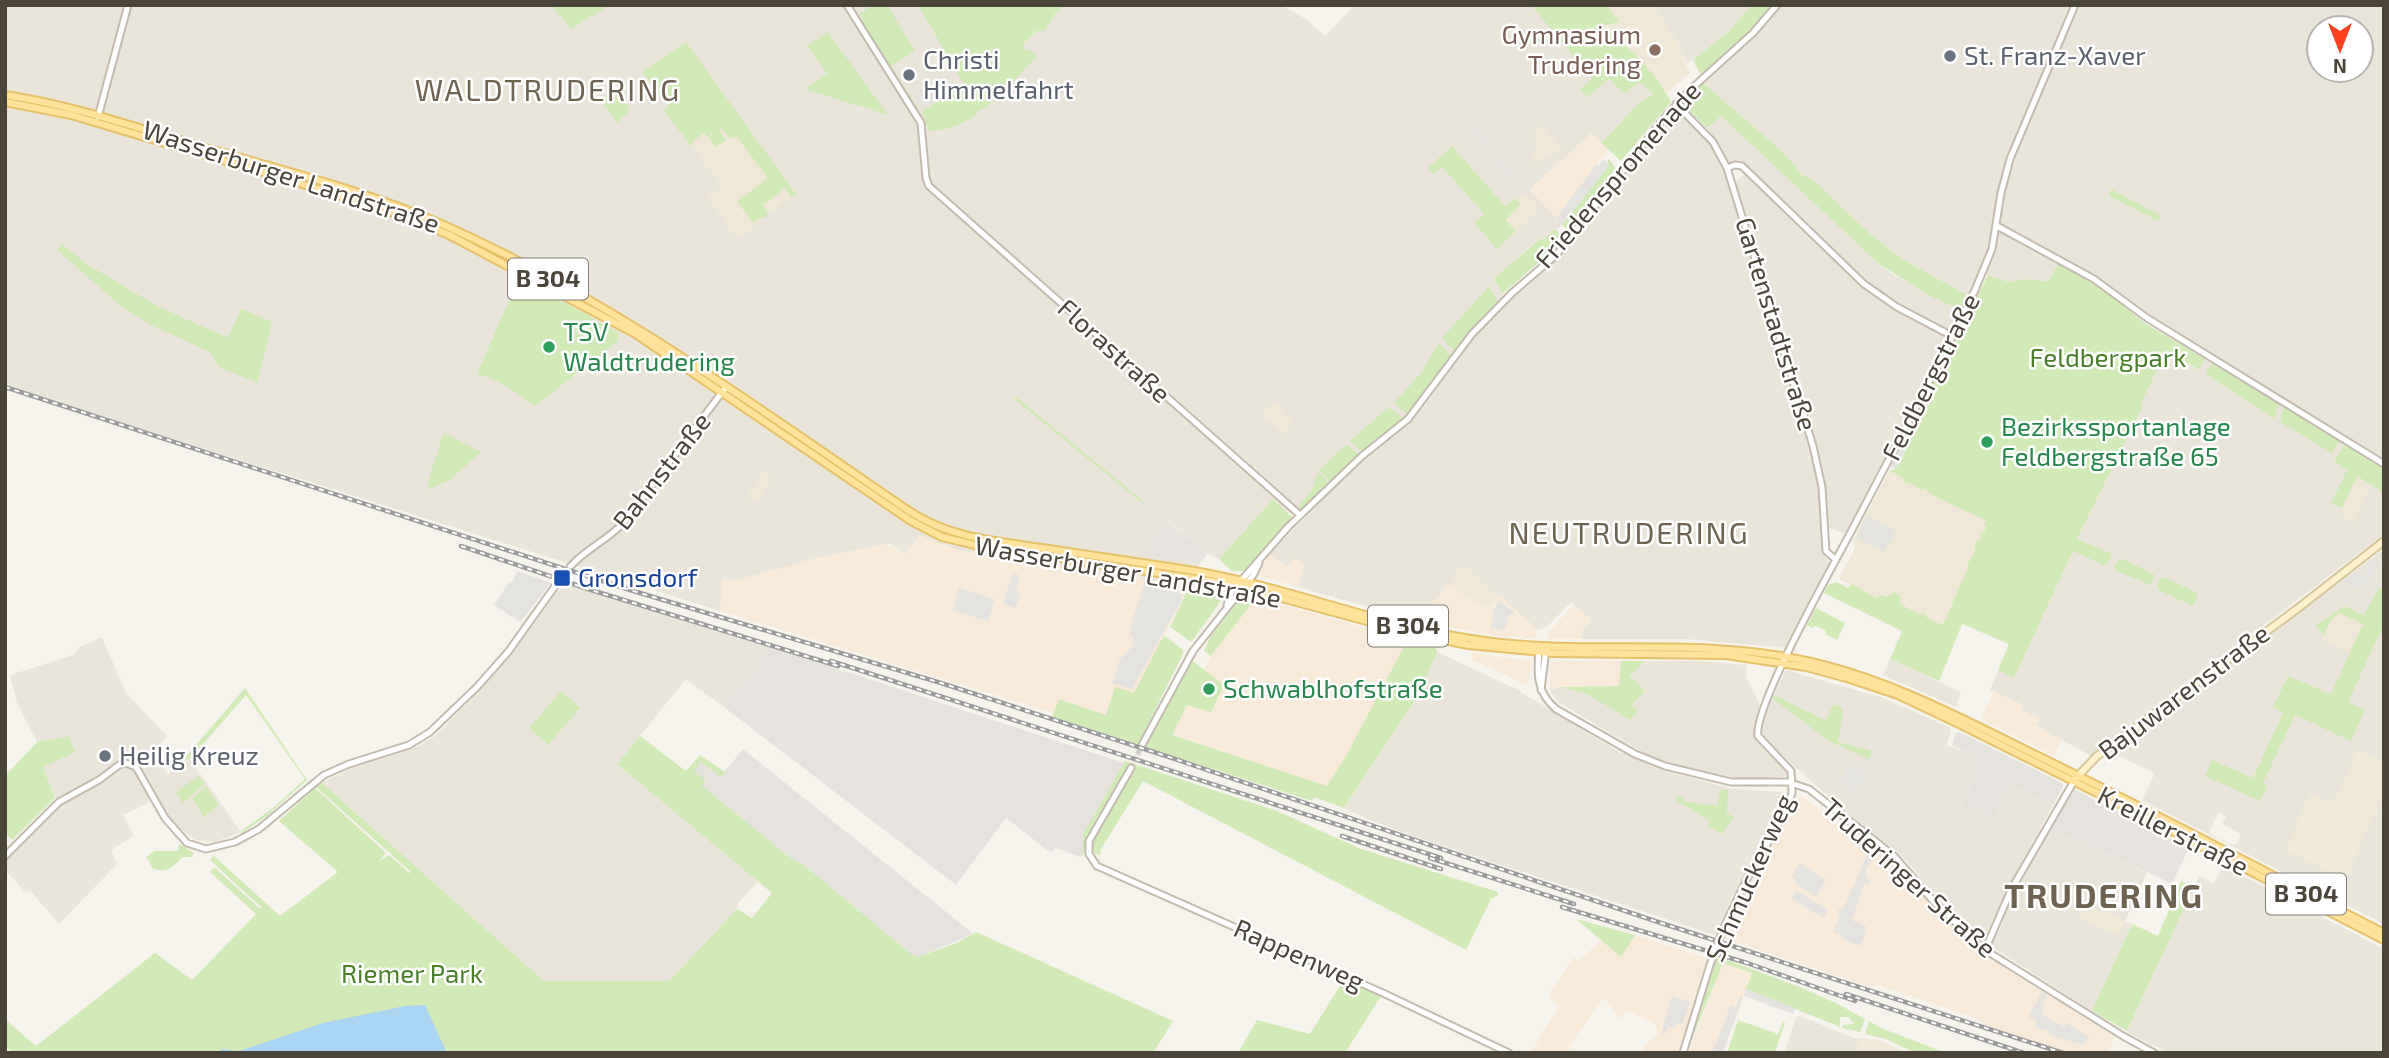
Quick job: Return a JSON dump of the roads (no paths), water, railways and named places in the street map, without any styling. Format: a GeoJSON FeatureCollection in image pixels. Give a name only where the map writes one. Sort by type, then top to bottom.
{"type":"FeatureCollection","features":[{"type":"Feature","properties":{"kind":"main road","name":"Wasserburger Landstraße"},"geometry":{"type":"LineString","coordinates":[[5,95],[56,104],[97,119],[339,188],[428,219],[505,256],[637,331],[911,521],[942,537],[975,545],[1242,584],[1435,639],[1495,648],[1696,647],[1839,669],[1899,690],[2076,778]]}},
{"type":"Feature","properties":{"kind":"main road","name":"Wasserburger Landstraße"},"geometry":{"type":"LineString","coordinates":[[5,102],[97,119]]}},
{"type":"Feature","properties":{"kind":"main road","name":"Bajuwarenstraße"},"geometry":{"type":"LineString","coordinates":[[2076,778],[2106,750],[2384,541]]}},
{"type":"Feature","properties":{"kind":"main road","name":"Kreillerstraße"},"geometry":{"type":"LineString","coordinates":[[2076,778],[2384,933]]}},
{"type":"Feature","properties":{"kind":"main road","name":"Kreillerstraße"},"geometry":{"type":"LineString","coordinates":[[2076,778],[2384,940]]}},
{"type":"Feature","properties":{"kind":"street"},"geometry":{"type":"LineString","coordinates":[[97,119],[128,5]]}},
{"type":"Feature","properties":{"kind":"street","name":"Florastraße"},"geometry":{"type":"LineString","coordinates":[[847,5],[919,117],[929,186],[1300,516]]}},
{"type":"Feature","properties":{"kind":"street","name":"Friedenspromenade"},"geometry":{"type":"LineString","coordinates":[[1242,584],[1300,516],[1362,456],[1408,419],[1472,334],[1512,293],[1557,254],[1676,104],[1753,33],[1777,5]]}},
{"type":"Feature","properties":{"kind":"street","name":"Feldbergstraße"},"geometry":{"type":"LineString","coordinates":[[1793,783],[1791,771],[1758,736],[1762,712],[1785,660],[1952,337],[1990,255],[2010,159],[2075,5]]}},
{"type":"Feature","properties":{"kind":"street","name":"Gartenstadtstraße"},"geometry":{"type":"LineString","coordinates":[[1676,104],[1713,142],[1727,167],[1813,446],[1822,487],[1826,551],[1836,560]]}},
{"type":"Feature","properties":{"kind":"street"},"geometry":{"type":"LineString","coordinates":[[1727,167],[1742,166],[1864,284],[1898,307],[1952,337]]}},
{"type":"Feature","properties":{"kind":"street"},"geometry":{"type":"LineString","coordinates":[[1997,226],[2101,283],[2147,318],[2384,464]]}},
{"type":"Feature","properties":{"kind":"street","name":"Bahnstraße"},"geometry":{"type":"LineString","coordinates":[[570,567],[580,556],[608,539],[625,521],[724,390]]}},
{"type":"Feature","properties":{"kind":"street"},"geometry":{"type":"LineString","coordinates":[[5,856],[59,802],[126,763],[134,765],[138,770],[171,827],[187,843],[201,848],[226,846],[259,829],[324,775],[409,745],[430,732],[477,687],[508,652],[558,582]]}},
{"type":"Feature","properties":{"kind":"street"},"geometry":{"type":"LineString","coordinates":[[1142,745],[1181,670],[1242,584]]}},
{"type":"Feature","properties":{"kind":"street","name":"Truderinger Straße"},"geometry":{"type":"LineString","coordinates":[[1542,649],[1537,678],[1547,700],[1556,709],[1651,761],[1731,782],[1793,783],[1814,792],[1894,856],[1935,903],[1985,950],[2154,1053]]}},
{"type":"Feature","properties":{"kind":"street","name":"Rappenweg"},"geometry":{"type":"LineString","coordinates":[[1131,768],[1091,837],[1088,850],[1091,858],[1103,870],[1372,988],[1509,1053]]}},
{"type":"Feature","properties":{"kind":"street","name":"Bajuwarenstraße"},"geometry":{"type":"LineString","coordinates":[[1985,950],[2011,890],[2076,778]]}},
{"type":"Feature","properties":{"kind":"street","name":"Schmuckerweg"},"geometry":{"type":"LineString","coordinates":[[1683,1053],[1723,929],[1747,878],[1786,811],[1793,783]]}},
{"type":"Feature","properties":{"kind":"water"},"geometry":{"type":"Polygon","coordinates":[[[425,1005],[447,1053],[217,1053],[222,1049],[239,1051],[323,1023],[405,1006],[425,1005]]]}},
{"type":"Feature","properties":{"kind":"tunnel"},"geometry":{"type":"LineString","coordinates":[[558,582],[570,567]]}},
{"type":"Feature","properties":{"kind":"tunnel"},"geometry":{"type":"LineString","coordinates":[[1131,768],[1142,745]]}},
{"type":"Feature","properties":{"kind":"railway"},"geometry":{"type":"LineString","coordinates":[[5,387],[630,590],[941,683],[1658,922],[2063,1053]]}},
{"type":"Feature","properties":{"kind":"railway"},"geometry":{"type":"LineString","coordinates":[[461,546],[588,589],[838,666]]}},
{"type":"Feature","properties":{"kind":"railway"},"geometry":{"type":"LineString","coordinates":[[831,661],[1441,858]]}},
{"type":"Feature","properties":{"kind":"railway"},"geometry":{"type":"LineString","coordinates":[[1342,836],[1441,869]]}},
{"type":"Feature","properties":{"kind":"railway"},"geometry":{"type":"LineString","coordinates":[[1430,858],[1574,904]]}},
{"type":"Feature","properties":{"kind":"railway"},"geometry":{"type":"LineString","coordinates":[[1562,907],[1747,963],[1855,1001]]}},
{"type":"Feature","properties":{"kind":"railway"},"geometry":{"type":"LineString","coordinates":[[1846,994],[2024,1053]]}},
{"type":"Feature","properties":{"kind":"place","name":"Gymnasium Trudering"},"geometry":{"type":"Point","coordinates":[1655,50]}},
{"type":"Feature","properties":{"kind":"place","name":"St. Franz-Xaver"},"geometry":{"type":"Point","coordinates":[1950,56]}},
{"type":"Feature","properties":{"kind":"place","name":"Christi Himmelfahrt"},"geometry":{"type":"Point","coordinates":[909,75]}},
{"type":"Feature","properties":{"kind":"place","name":"TSV Waldtrudering"},"geometry":{"type":"Point","coordinates":[549,347]}},
{"type":"Feature","properties":{"kind":"place","name":"Bezirkssportanlage Feldbergstraße 65"},"geometry":{"type":"Point","coordinates":[1987,442]}},
{"type":"Feature","properties":{"kind":"place","name":"Gronsdorf"},"geometry":{"type":"Point","coordinates":[562,578]}},
{"type":"Feature","properties":{"kind":"place","name":"Schwablhofstraße"},"geometry":{"type":"Point","coordinates":[1209,689]}},
{"type":"Feature","properties":{"kind":"place","name":"Heilig Kreuz"},"geometry":{"type":"Point","coordinates":[105,756]}},
{"type":"Feature","properties":{"kind":"district","name":"WALDTRUDERING"},"geometry":{"type":"Point","coordinates":[548,91]}},
{"type":"Feature","properties":{"kind":"district","name":"NEUTRUDERING"},"geometry":{"type":"Point","coordinates":[1629,534]}},
{"type":"Feature","properties":{"kind":"district","name":"TRUDERING"},"geometry":{"type":"Point","coordinates":[2104,896]}},
{"type":"Feature","properties":{"kind":"park label","name":"Feldbergpark"},"geometry":{"type":"Point","coordinates":[2108,358]}},
{"type":"Feature","properties":{"kind":"park label","name":"Riemer Park"},"geometry":{"type":"Point","coordinates":[412,974]}}]}
